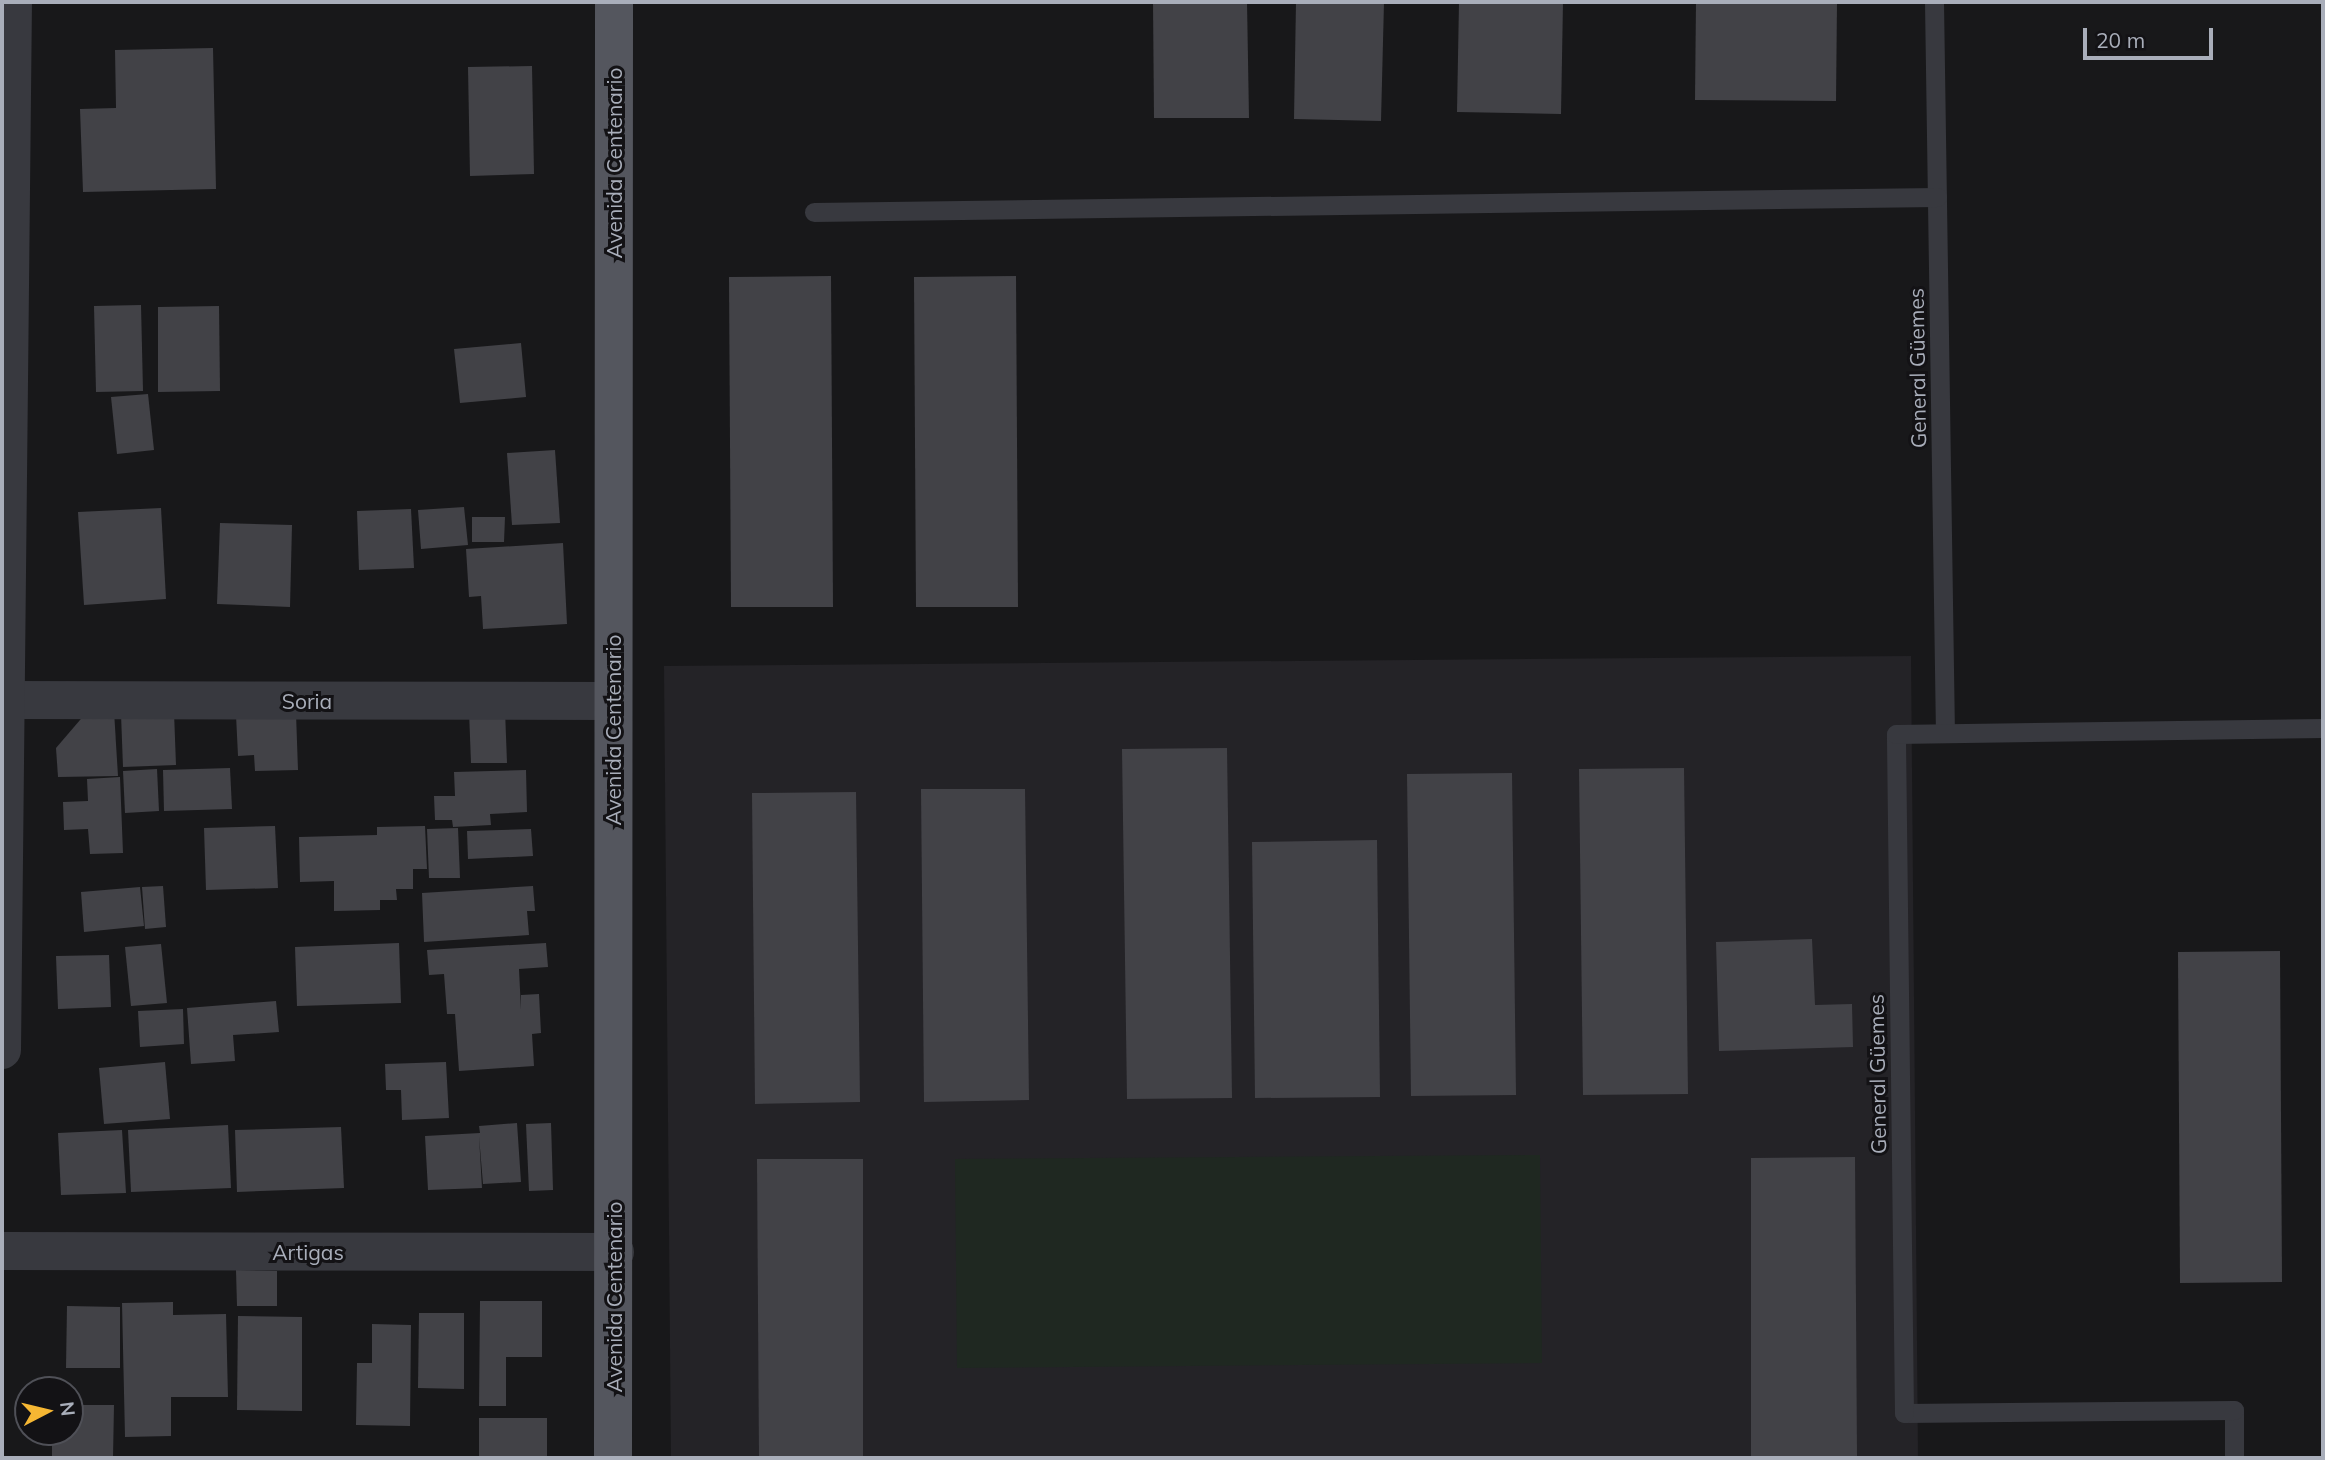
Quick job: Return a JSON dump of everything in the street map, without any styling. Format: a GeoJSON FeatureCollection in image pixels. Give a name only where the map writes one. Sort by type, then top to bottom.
{"type":"FeatureCollection","features":[{"type":"Feature","properties":{"kind":"main road","name":"Avenida Centenario"},"geometry":{"type":"LineString","coordinates":[[613,1458],[614,2]]}},
{"type":"Feature","properties":{"kind":"street"},"geometry":{"type":"LineString","coordinates":[[2,1051],[6,90],[13,2]]}},
{"type":"Feature","properties":{"kind":"street","name":"Soria"},"geometry":{"type":"LineString","coordinates":[[3,700],[612,701]]}},
{"type":"Feature","properties":{"kind":"street","name":"Artigas"},"geometry":{"type":"LineString","coordinates":[[2,1251],[615,1252]]}},
{"type":"Feature","properties":{"kind":"lane","name":"General Güemes"},"geometry":{"type":"LineString","coordinates":[[1934,2],[1945,733],[1896,734],[1904,1413],[2234,1410],[2234,1458]]}},
{"type":"Feature","properties":{"kind":"lane"},"geometry":{"type":"LineString","coordinates":[[814,212],[1937,197]]}},
{"type":"Feature","properties":{"kind":"lane"},"geometry":{"type":"LineString","coordinates":[[1945,733],[2323,728]]}},
{"type":"Feature","properties":{"kind":"shaded area"},"geometry":{"type":"Polygon","coordinates":[[[1911,656],[1918,1458],[671,1458],[664,666],[1911,656]]]}},
{"type":"Feature","properties":{"kind":"shaded area"},"geometry":{"type":"Polygon","coordinates":[[[1540,1155],[1542,1363],[957,1368],[955,1159],[1540,1155]]]}},
{"type":"Feature","properties":{"kind":"building"},"geometry":{"type":"Polygon","coordinates":[[[1153,2],[1247,2],[1249,118],[1154,118],[1153,2]]]}},
{"type":"Feature","properties":{"kind":"building"},"geometry":{"type":"Polygon","coordinates":[[[1296,2],[1384,2],[1381,121],[1294,119],[1296,2]]]}},
{"type":"Feature","properties":{"kind":"building"},"geometry":{"type":"Polygon","coordinates":[[[1459,2],[1563,2],[1561,114],[1457,112],[1459,2]]]}},
{"type":"Feature","properties":{"kind":"building"},"geometry":{"type":"Polygon","coordinates":[[[1696,2],[1837,2],[1836,101],[1695,100],[1696,2]]]}},
{"type":"Feature","properties":{"kind":"building"},"geometry":{"type":"Polygon","coordinates":[[[213,48],[216,189],[83,192],[80,109],[116,108],[115,50],[213,48]]]}},
{"type":"Feature","properties":{"kind":"building"},"geometry":{"type":"Polygon","coordinates":[[[532,66],[534,174],[470,176],[468,67],[532,66]]]}},
{"type":"Feature","properties":{"kind":"building"},"geometry":{"type":"Polygon","coordinates":[[[831,276],[833,607],[731,607],[729,277],[831,276]]]}},
{"type":"Feature","properties":{"kind":"building"},"geometry":{"type":"Polygon","coordinates":[[[1016,276],[1018,607],[916,607],[914,277],[1016,276]]]}},
{"type":"Feature","properties":{"kind":"building"},"geometry":{"type":"Polygon","coordinates":[[[141,305],[143,391],[96,392],[94,306],[141,305]]]}},
{"type":"Feature","properties":{"kind":"building"},"geometry":{"type":"Polygon","coordinates":[[[219,306],[220,391],[158,392],[158,307],[219,306]]]}},
{"type":"Feature","properties":{"kind":"building"},"geometry":{"type":"Polygon","coordinates":[[[521,343],[526,397],[460,403],[454,349],[521,343]]]}},
{"type":"Feature","properties":{"kind":"building"},"geometry":{"type":"Polygon","coordinates":[[[148,394],[154,450],[117,454],[111,397],[148,394]]]}},
{"type":"Feature","properties":{"kind":"building"},"geometry":{"type":"Polygon","coordinates":[[[555,450],[560,523],[512,525],[507,453],[555,450]]]}},
{"type":"Feature","properties":{"kind":"building"},"geometry":{"type":"Polygon","coordinates":[[[464,507],[468,545],[421,549],[418,510],[464,507]]]}},
{"type":"Feature","properties":{"kind":"building"},"geometry":{"type":"Polygon","coordinates":[[[161,508],[166,599],[84,605],[78,512],[161,508]]]}},
{"type":"Feature","properties":{"kind":"building"},"geometry":{"type":"Polygon","coordinates":[[[411,509],[414,568],[359,570],[357,511],[411,509]]]}},
{"type":"Feature","properties":{"kind":"building"},"geometry":{"type":"Polygon","coordinates":[[[472,517],[505,517],[504,542],[472,542],[472,517]]]}},
{"type":"Feature","properties":{"kind":"building"},"geometry":{"type":"Polygon","coordinates":[[[220,523],[292,525],[290,607],[217,604],[220,523]]]}},
{"type":"Feature","properties":{"kind":"building"},"geometry":{"type":"Polygon","coordinates":[[[563,543],[567,624],[483,629],[481,596],[469,597],[466,549],[563,543]]]}},
{"type":"Feature","properties":{"kind":"building"},"geometry":{"type":"Polygon","coordinates":[[[505,710],[507,763],[471,763],[469,711],[505,710]]]}},
{"type":"Feature","properties":{"kind":"building"},"geometry":{"type":"Polygon","coordinates":[[[114,711],[118,776],[58,777],[56,748],[86,713],[114,711]]]}},
{"type":"Feature","properties":{"kind":"building"},"geometry":{"type":"Polygon","coordinates":[[[174,712],[176,765],[123,767],[121,714],[174,712]]]}},
{"type":"Feature","properties":{"kind":"building"},"geometry":{"type":"Polygon","coordinates":[[[296,713],[298,770],[255,771],[254,755],[238,756],[236,715],[296,713]]]}},
{"type":"Feature","properties":{"kind":"building"},"geometry":{"type":"Polygon","coordinates":[[[1227,748],[1232,1098],[1127,1099],[1122,749],[1227,748]]]}},
{"type":"Feature","properties":{"kind":"building"},"geometry":{"type":"Polygon","coordinates":[[[230,768],[232,809],[164,811],[163,770],[230,768]]]}},
{"type":"Feature","properties":{"kind":"building"},"geometry":{"type":"Polygon","coordinates":[[[1684,768],[1688,1094],[1583,1095],[1579,769],[1684,768]]]}},
{"type":"Feature","properties":{"kind":"building"},"geometry":{"type":"Polygon","coordinates":[[[157,769],[159,811],[125,813],[123,771],[157,769]]]}},
{"type":"Feature","properties":{"kind":"building"},"geometry":{"type":"Polygon","coordinates":[[[526,770],[527,812],[490,814],[491,825],[453,827],[452,820],[435,820],[434,796],[455,796],[454,772],[526,770]]]}},
{"type":"Feature","properties":{"kind":"building"},"geometry":{"type":"Polygon","coordinates":[[[1512,773],[1516,1095],[1411,1096],[1407,774],[1512,773]]]}},
{"type":"Feature","properties":{"kind":"building"},"geometry":{"type":"Polygon","coordinates":[[[120,777],[123,853],[90,854],[88,829],[64,830],[63,802],[88,801],[87,779],[120,777]]]}},
{"type":"Feature","properties":{"kind":"building"},"geometry":{"type":"Polygon","coordinates":[[[921,789],[1025,789],[1029,1100],[924,1102],[921,789]]]}},
{"type":"Feature","properties":{"kind":"building"},"geometry":{"type":"Polygon","coordinates":[[[856,792],[860,1102],[755,1104],[752,793],[856,792]]]}},
{"type":"Feature","properties":{"kind":"building"},"geometry":{"type":"Polygon","coordinates":[[[275,826],[278,888],[206,890],[204,828],[275,826]]]}},
{"type":"Feature","properties":{"kind":"building"},"geometry":{"type":"Polygon","coordinates":[[[425,826],[427,869],[413,869],[413,889],[396,889],[397,900],[380,900],[380,910],[334,911],[334,881],[300,882],[299,837],[377,835],[377,827],[425,826]]]}},
{"type":"Feature","properties":{"kind":"building"},"geometry":{"type":"Polygon","coordinates":[[[458,828],[460,878],[429,878],[427,829],[458,828]]]}},
{"type":"Feature","properties":{"kind":"building"},"geometry":{"type":"Polygon","coordinates":[[[531,829],[533,856],[468,859],[467,831],[531,829]]]}},
{"type":"Feature","properties":{"kind":"building"},"geometry":{"type":"Polygon","coordinates":[[[1377,840],[1380,1097],[1255,1098],[1252,842],[1377,840]]]}},
{"type":"Feature","properties":{"kind":"building"},"geometry":{"type":"Polygon","coordinates":[[[163,886],[166,927],[145,929],[142,887],[163,886]]]}},
{"type":"Feature","properties":{"kind":"building"},"geometry":{"type":"Polygon","coordinates":[[[533,886],[535,911],[527,911],[529,935],[424,942],[422,893],[533,886]]]}},
{"type":"Feature","properties":{"kind":"building"},"geometry":{"type":"Polygon","coordinates":[[[140,887],[144,926],[84,932],[81,892],[140,887]]]}},
{"type":"Feature","properties":{"kind":"building"},"geometry":{"type":"Polygon","coordinates":[[[1812,939],[1815,1005],[1852,1004],[1853,1047],[1719,1051],[1716,942],[1812,939]]]}},
{"type":"Feature","properties":{"kind":"building"},"geometry":{"type":"Polygon","coordinates":[[[399,943],[401,1003],[297,1006],[295,947],[399,943]]]}},
{"type":"Feature","properties":{"kind":"building"},"geometry":{"type":"Polygon","coordinates":[[[546,943],[548,967],[519,969],[521,1010],[521,995],[539,994],[541,1033],[532,1034],[534,1066],[459,1071],[455,1014],[447,1014],[444,974],[429,975],[427,950],[546,943]]]}},
{"type":"Feature","properties":{"kind":"building"},"geometry":{"type":"Polygon","coordinates":[[[161,944],[167,1003],[131,1006],[125,947],[161,944]]]}},
{"type":"Feature","properties":{"kind":"building"},"geometry":{"type":"Polygon","coordinates":[[[2280,951],[2282,1282],[2180,1283],[2178,952],[2280,951]]]}},
{"type":"Feature","properties":{"kind":"building"},"geometry":{"type":"Polygon","coordinates":[[[109,955],[111,1007],[58,1009],[56,956],[109,955]]]}},
{"type":"Feature","properties":{"kind":"building"},"geometry":{"type":"Polygon","coordinates":[[[276,1001],[279,1032],[233,1035],[235,1061],[191,1064],[187,1008],[276,1001]]]}},
{"type":"Feature","properties":{"kind":"building"},"geometry":{"type":"Polygon","coordinates":[[[183,1009],[184,1044],[140,1047],[138,1011],[183,1009]]]}},
{"type":"Feature","properties":{"kind":"building"},"geometry":{"type":"Polygon","coordinates":[[[165,1062],[170,1119],[104,1124],[99,1068],[165,1062]]]}},
{"type":"Feature","properties":{"kind":"building"},"geometry":{"type":"Polygon","coordinates":[[[446,1062],[449,1118],[402,1120],[401,1090],[386,1090],[385,1064],[446,1062]]]}},
{"type":"Feature","properties":{"kind":"building"},"geometry":{"type":"Polygon","coordinates":[[[517,1123],[521,1182],[483,1184],[479,1136],[482,1188],[428,1190],[425,1136],[480,1133],[479,1126],[517,1123]]]}},
{"type":"Feature","properties":{"kind":"building"},"geometry":{"type":"Polygon","coordinates":[[[551,1123],[553,1190],[529,1191],[526,1124],[551,1123]]]}},
{"type":"Feature","properties":{"kind":"building"},"geometry":{"type":"Polygon","coordinates":[[[228,1125],[231,1188],[131,1192],[128,1130],[228,1125]]]}},
{"type":"Feature","properties":{"kind":"building"},"geometry":{"type":"Polygon","coordinates":[[[341,1127],[344,1188],[237,1192],[235,1130],[341,1127]]]}},
{"type":"Feature","properties":{"kind":"building"},"geometry":{"type":"Polygon","coordinates":[[[122,1130],[126,1193],[61,1195],[58,1133],[122,1130]]]}},
{"type":"Feature","properties":{"kind":"building"},"geometry":{"type":"Polygon","coordinates":[[[1855,1157],[1857,1458],[1751,1458],[1751,1158],[1855,1157]]]}},
{"type":"Feature","properties":{"kind":"building"},"geometry":{"type":"Polygon","coordinates":[[[757,1159],[863,1159],[863,1458],[759,1458],[757,1159]]]}},
{"type":"Feature","properties":{"kind":"building"},"geometry":{"type":"Polygon","coordinates":[[[236,1270],[277,1271],[277,1306],[237,1306],[236,1270]]]}},
{"type":"Feature","properties":{"kind":"building"},"geometry":{"type":"Polygon","coordinates":[[[480,1301],[542,1301],[542,1357],[506,1357],[506,1406],[479,1406],[480,1301]]]}},
{"type":"Feature","properties":{"kind":"building"},"geometry":{"type":"Polygon","coordinates":[[[173,1302],[173,1315],[226,1314],[228,1397],[171,1397],[171,1436],[125,1437],[122,1303],[173,1302]]]}},
{"type":"Feature","properties":{"kind":"building"},"geometry":{"type":"Polygon","coordinates":[[[67,1306],[120,1307],[120,1368],[66,1368],[67,1306]]]}},
{"type":"Feature","properties":{"kind":"building"},"geometry":{"type":"Polygon","coordinates":[[[419,1313],[464,1313],[464,1389],[418,1388],[419,1313]]]}},
{"type":"Feature","properties":{"kind":"building"},"geometry":{"type":"Polygon","coordinates":[[[238,1316],[302,1317],[302,1411],[237,1410],[238,1316]]]}},
{"type":"Feature","properties":{"kind":"building"},"geometry":{"type":"Polygon","coordinates":[[[372,1324],[411,1325],[410,1426],[356,1425],[357,1363],[372,1363],[372,1324]]]}},
{"type":"Feature","properties":{"kind":"building"},"geometry":{"type":"Polygon","coordinates":[[[84,1405],[114,1405],[113,1458],[52,1458],[52,1446],[84,1446],[84,1405]]]}},
{"type":"Feature","properties":{"kind":"building"},"geometry":{"type":"Polygon","coordinates":[[[479,1418],[547,1418],[547,1458],[479,1458],[479,1418]]]}}]}
